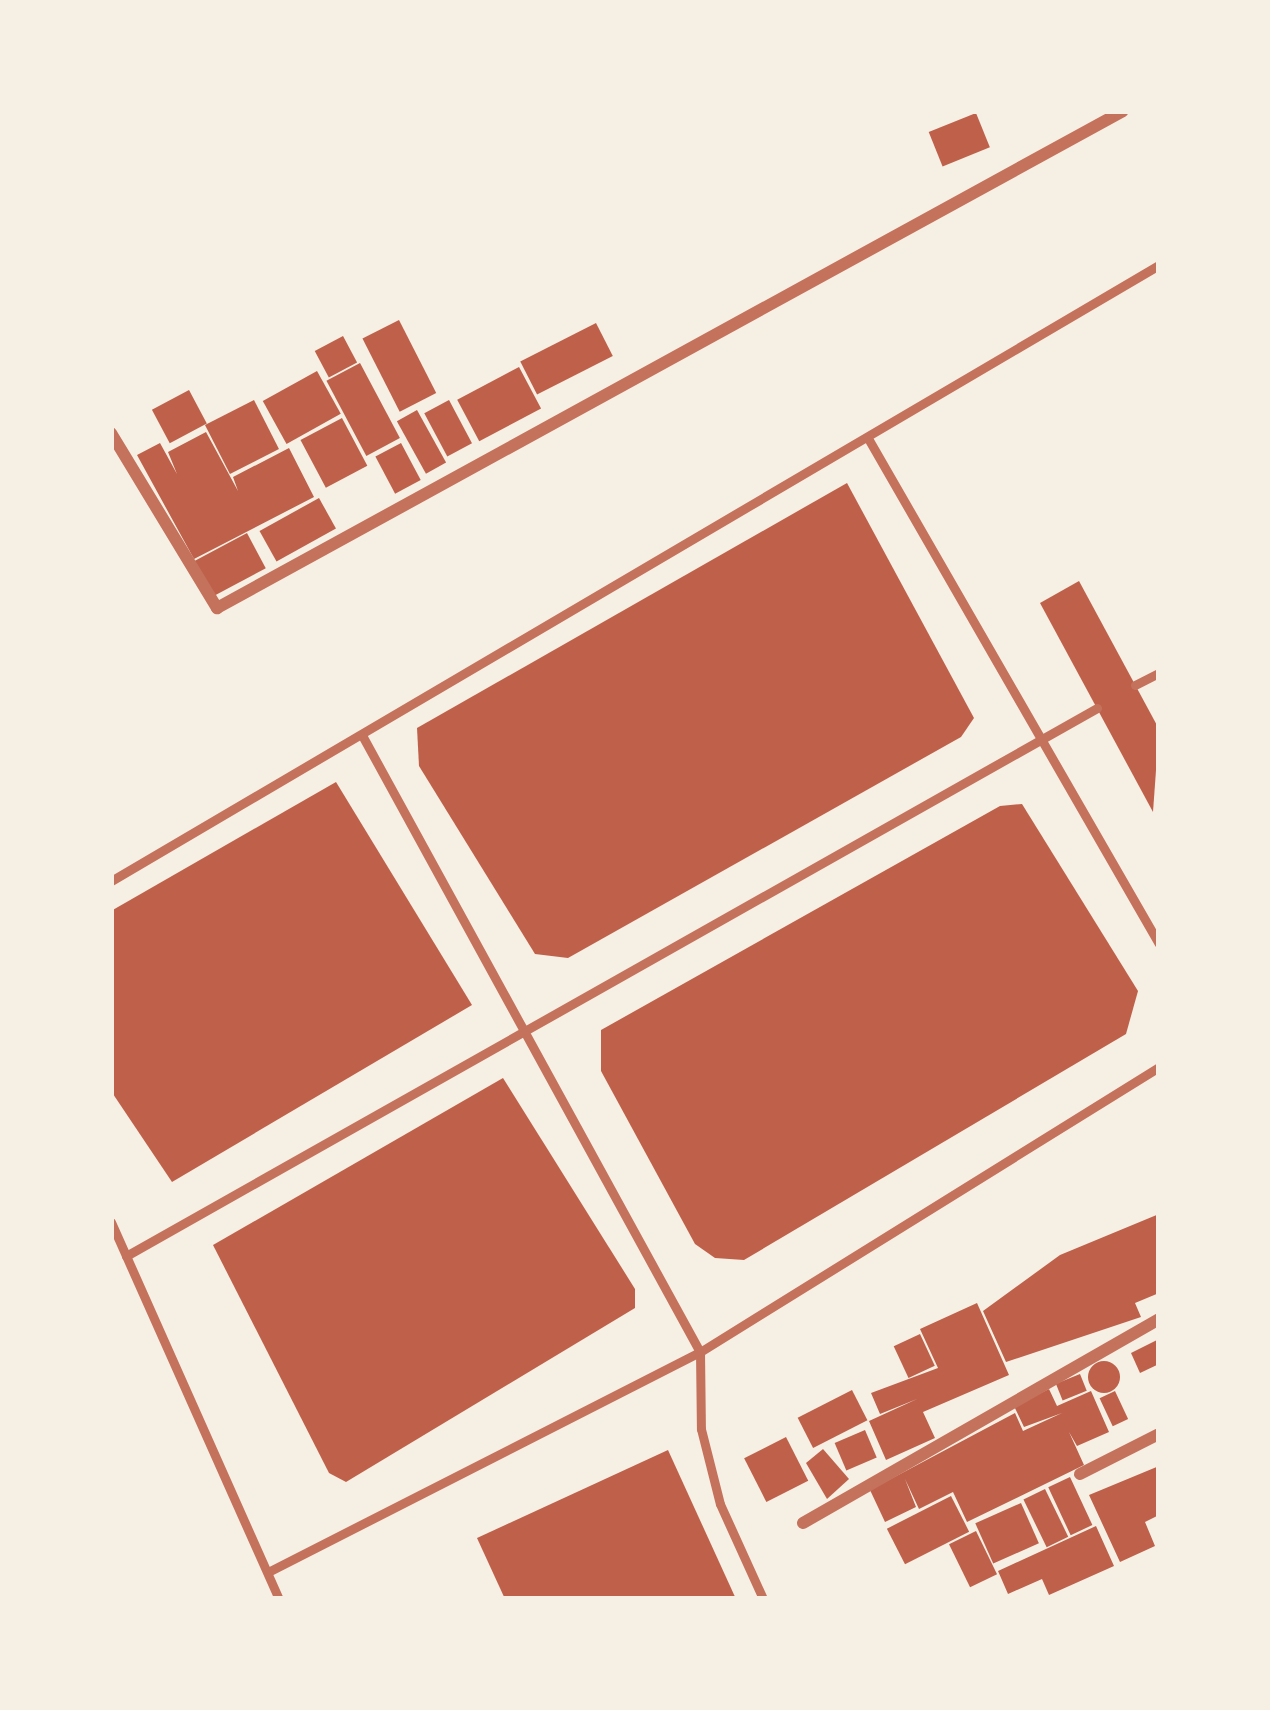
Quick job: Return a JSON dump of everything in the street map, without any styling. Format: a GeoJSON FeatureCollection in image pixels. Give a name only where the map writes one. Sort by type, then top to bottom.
{"type":"FeatureCollection","features":[{"type":"Feature","properties":{"kind":"street"},"geometry":{"type":"LineString","coordinates":[[111,433],[217,608],[1124,111]]}},
{"type":"Feature","properties":{"kind":"street"},"geometry":{"type":"LineString","coordinates":[[803,1523],[1159,1319]]}},
{"type":"Feature","properties":{"kind":"street"},"geometry":{"type":"LineString","coordinates":[[1079,1474],[1159,1434]]}},
{"type":"Feature","properties":{"kind":"lane"},"geometry":{"type":"LineString","coordinates":[[111,881],[364,737],[1159,265]]}},
{"type":"Feature","properties":{"kind":"lane"},"geometry":{"type":"LineString","coordinates":[[868,440],[1159,944]]}},
{"type":"Feature","properties":{"kind":"lane"},"geometry":{"type":"LineString","coordinates":[[1136,685],[1159,673]]}},
{"type":"Feature","properties":{"kind":"lane"},"geometry":{"type":"LineString","coordinates":[[126,1256],[534,1033],[1097,708]]}},
{"type":"Feature","properties":{"kind":"lane"},"geometry":{"type":"LineString","coordinates":[[364,737],[534,1033],[700,1352],[701,1429],[720,1504],[763,1599]]}},
{"type":"Feature","properties":{"kind":"lane"},"geometry":{"type":"LineString","coordinates":[[268,1572],[700,1352],[1159,1066]]}},
{"type":"Feature","properties":{"kind":"lane"},"geometry":{"type":"LineString","coordinates":[[111,1222],[279,1599]]}},
{"type":"Feature","properties":{"kind":"building"},"geometry":{"type":"Polygon","coordinates":[[[976,113],[990,147],[943,166],[929,132],[976,113]]]}},
{"type":"Feature","properties":{"kind":"building"},"geometry":{"type":"Polygon","coordinates":[[[399,320],[436,393],[400,412],[362,339],[399,320]]]}},
{"type":"Feature","properties":{"kind":"building"},"geometry":{"type":"Polygon","coordinates":[[[596,323],[613,356],[537,395],[520,362],[596,323]]]}},
{"type":"Feature","properties":{"kind":"building"},"geometry":{"type":"Polygon","coordinates":[[[343,336],[357,362],[329,378],[315,351],[343,336]]]}},
{"type":"Feature","properties":{"kind":"building"},"geometry":{"type":"Polygon","coordinates":[[[360,363],[400,438],[366,456],[326,381],[360,363]]]}},
{"type":"Feature","properties":{"kind":"building"},"geometry":{"type":"Polygon","coordinates":[[[519,367],[541,408],[479,441],[457,400],[519,367]]]}},
{"type":"Feature","properties":{"kind":"building"},"geometry":{"type":"Polygon","coordinates":[[[317,371],[341,414],[287,444],[263,401],[317,371]]]}},
{"type":"Feature","properties":{"kind":"building"},"geometry":{"type":"Polygon","coordinates":[[[189,390],[207,424],[170,443],[152,410],[189,390]]]}},
{"type":"Feature","properties":{"kind":"building"},"geometry":{"type":"Polygon","coordinates":[[[254,400],[279,449],[230,474],[205,425],[254,400]]]}},
{"type":"Feature","properties":{"kind":"building"},"geometry":{"type":"Polygon","coordinates":[[[449,400],[472,443],[447,456],[424,413],[449,400]]]}},
{"type":"Feature","properties":{"kind":"building"},"geometry":{"type":"Polygon","coordinates":[[[417,410],[446,462],[426,474],[397,421],[417,410]]]}},
{"type":"Feature","properties":{"kind":"building"},"geometry":{"type":"Polygon","coordinates":[[[342,418],[367,466],[326,488],[301,440],[342,418]]]}},
{"type":"Feature","properties":{"kind":"building"},"geometry":{"type":"Polygon","coordinates":[[[206,432],[238,491],[233,477],[289,448],[314,497],[194,559],[137,455],[160,443],[177,474],[168,452],[206,432]]]}},
{"type":"Feature","properties":{"kind":"building"},"geometry":{"type":"Polygon","coordinates":[[[401,443],[421,480],[395,494],[375,457],[401,443]]]}},
{"type":"Feature","properties":{"kind":"building"},"geometry":{"type":"Polygon","coordinates":[[[847,483],[974,718],[961,737],[568,958],[535,954],[419,766],[417,728],[847,483]]]}},
{"type":"Feature","properties":{"kind":"building"},"geometry":{"type":"Polygon","coordinates":[[[319,498],[336,529],[276,562],[260,531],[319,498]]]}},
{"type":"Feature","properties":{"kind":"building"},"geometry":{"type":"Polygon","coordinates":[[[247,533],[266,568],[213,596],[194,561],[247,533]]]}},
{"type":"Feature","properties":{"kind":"building"},"geometry":{"type":"Polygon","coordinates":[[[1079,581],[1159,729],[1153,812],[1040,603],[1079,581]]]}},
{"type":"Feature","properties":{"kind":"building"},"geometry":{"type":"Polygon","coordinates":[[[336,782],[472,1005],[172,1182],[111,1091],[111,911],[336,782]]]}},
{"type":"Feature","properties":{"kind":"building"},"geometry":{"type":"Polygon","coordinates":[[[1022,804],[1138,991],[1126,1034],[744,1260],[715,1258],[695,1244],[601,1071],[601,1030],[1000,806],[1022,804]]]}},
{"type":"Feature","properties":{"kind":"building"},"geometry":{"type":"Polygon","coordinates":[[[503,1078],[635,1289],[635,1308],[346,1482],[329,1473],[213,1245],[503,1078]]]}},
{"type":"Feature","properties":{"kind":"building"},"geometry":{"type":"Polygon","coordinates":[[[1159,1214],[1159,1293],[1135,1303],[1141,1317],[1006,1362],[983,1311],[1060,1255],[1159,1214]]]}},
{"type":"Feature","properties":{"kind":"building"},"geometry":{"type":"Polygon","coordinates":[[[977,1303],[1009,1375],[923,1412],[935,1438],[886,1460],[869,1421],[917,1399],[880,1414],[871,1393],[938,1368],[920,1329],[977,1303]]]}},
{"type":"Feature","properties":{"kind":"building"},"geometry":{"type":"Polygon","coordinates":[[[920,1334],[935,1366],[909,1378],[894,1346],[920,1334]]]}},
{"type":"Feature","properties":{"kind":"building"},"geometry":{"type":"Polygon","coordinates":[[[1159,1339],[1159,1364],[1140,1373],[1131,1353],[1159,1339]]]}},
{"type":"Feature","properties":{"kind":"building"},"geometry":{"type":"Polygon","coordinates":[[[1104,1361],[1115,1366],[1120,1377],[1115,1388],[1104,1393],[1093,1388],[1088,1377],[1093,1366],[1104,1361]]]}},
{"type":"Feature","properties":{"kind":"building"},"geometry":{"type":"Polygon","coordinates":[[[1080,1374],[1087,1391],[1063,1400],[1056,1384],[1080,1374]]]}},
{"type":"Feature","properties":{"kind":"building"},"geometry":{"type":"Polygon","coordinates":[[[1049,1389],[1057,1406],[1091,1391],[1109,1432],[1077,1446],[1069,1432],[1084,1465],[967,1522],[953,1492],[919,1509],[905,1479],[916,1507],[885,1522],[870,1490],[1015,1413],[1023,1431],[1062,1413],[1024,1427],[1014,1406],[1049,1389]]]}},
{"type":"Feature","properties":{"kind":"building"},"geometry":{"type":"Polygon","coordinates":[[[852,1390],[867,1420],[813,1448],[798,1418],[852,1390]]]}},
{"type":"Feature","properties":{"kind":"building"},"geometry":{"type":"Polygon","coordinates":[[[1115,1391],[1128,1419],[1113,1426],[1100,1398],[1115,1391]]]}},
{"type":"Feature","properties":{"kind":"building"},"geometry":{"type":"Polygon","coordinates":[[[865,1430],[877,1458],[846,1471],[835,1443],[865,1430]]]}},
{"type":"Feature","properties":{"kind":"building"},"geometry":{"type":"Polygon","coordinates":[[[786,1437],[808,1481],[766,1502],[744,1458],[786,1437]]]}},
{"type":"Feature","properties":{"kind":"building"},"geometry":{"type":"Polygon","coordinates":[[[823,1449],[849,1479],[827,1499],[806,1463],[823,1449]]]}},
{"type":"Feature","properties":{"kind":"building"},"geometry":{"type":"Polygon","coordinates":[[[668,1450],[736,1599],[505,1599],[477,1538],[668,1450]]]}},
{"type":"Feature","properties":{"kind":"building"},"geometry":{"type":"Polygon","coordinates":[[[1159,1466],[1159,1515],[1145,1522],[1155,1546],[1120,1562],[1089,1495],[1159,1466]]]}},
{"type":"Feature","properties":{"kind":"building"},"geometry":{"type":"Polygon","coordinates":[[[1070,1477],[1092,1525],[1071,1535],[1048,1487],[1070,1477]]]}},
{"type":"Feature","properties":{"kind":"building"},"geometry":{"type":"Polygon","coordinates":[[[1045,1489],[1068,1537],[1047,1547],[1023,1500],[1045,1489]]]}},
{"type":"Feature","properties":{"kind":"building"},"geometry":{"type":"Polygon","coordinates":[[[951,1496],[969,1532],[905,1564],[887,1529],[951,1496]]]}},
{"type":"Feature","properties":{"kind":"building"},"geometry":{"type":"Polygon","coordinates":[[[1021,1503],[1039,1543],[993,1564],[975,1523],[1021,1503]]]}},
{"type":"Feature","properties":{"kind":"building"},"geometry":{"type":"Polygon","coordinates":[[[1096,1526],[1114,1566],[1049,1595],[1042,1579],[1008,1594],[998,1571],[1096,1526]]]}},
{"type":"Feature","properties":{"kind":"building"},"geometry":{"type":"Polygon","coordinates":[[[976,1531],[997,1574],[970,1587],[949,1544],[976,1531]]]}}]}
